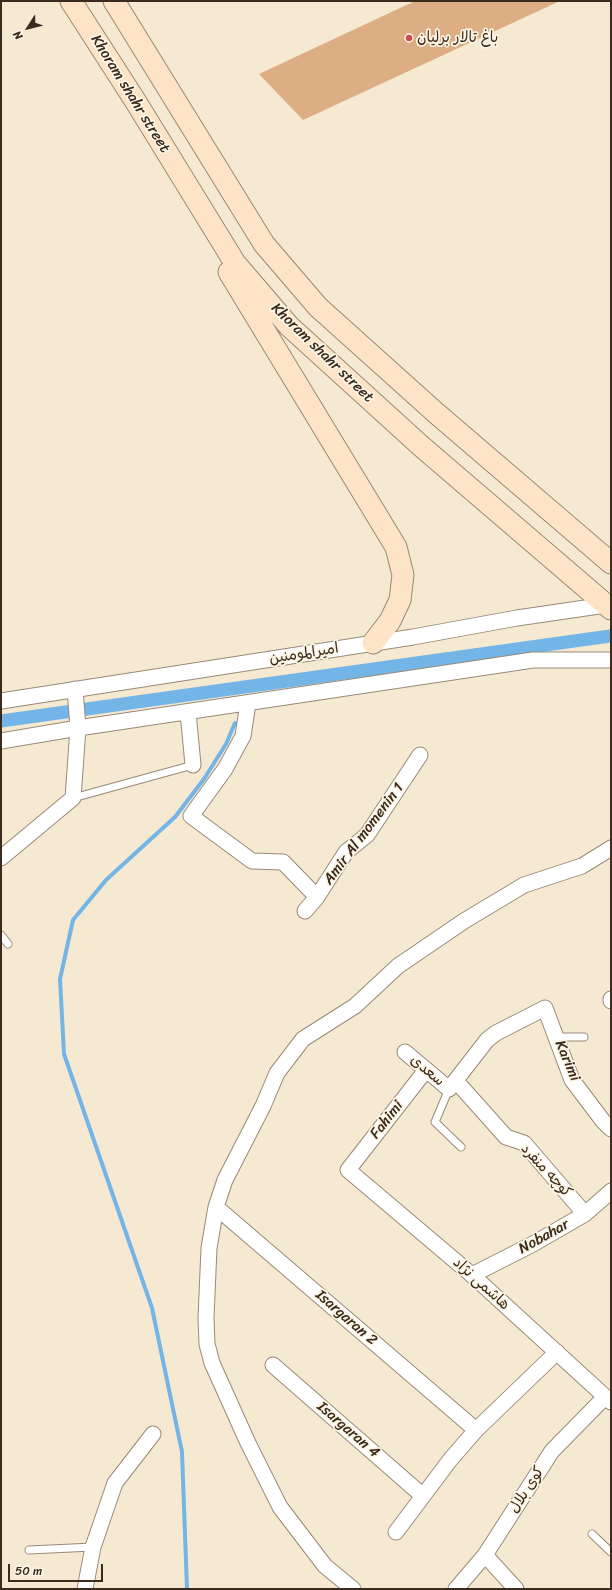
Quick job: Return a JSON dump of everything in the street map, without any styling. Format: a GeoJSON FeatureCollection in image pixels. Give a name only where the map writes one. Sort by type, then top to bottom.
{"type":"FeatureCollection","features":[{"type":"Feature","properties":{"kind":"main road","name":"Khoram shahr street"},"geometry":{"type":"LineString","coordinates":[[71,1],[136,102],[235,263],[289,326],[421,446],[609,607]]}},
{"type":"Feature","properties":{"kind":"main road","name":"Khoram shahr street"},"geometry":{"type":"LineString","coordinates":[[114,1],[264,244],[318,307],[436,413],[611,563]]}},
{"type":"Feature","properties":{"kind":"main road"},"geometry":{"type":"LineString","coordinates":[[136,102],[165,84]]}},
{"type":"Feature","properties":{"kind":"main road"},"geometry":{"type":"LineString","coordinates":[[200,206],[229,272],[396,547],[403,575],[400,600],[390,621],[373,643]]}},
{"type":"Feature","properties":{"kind":"street","name":"امیرالمومنین"},"geometry":{"type":"LineString","coordinates":[[1,700],[609,607]]}},
{"type":"Feature","properties":{"kind":"street"},"geometry":{"type":"LineString","coordinates":[[1,741],[78,728],[533,660],[611,660]]}},
{"type":"Feature","properties":{"kind":"street"},"geometry":{"type":"LineString","coordinates":[[1,858],[73,798],[78,728],[75,689]]}},
{"type":"Feature","properties":{"kind":"street"},"geometry":{"type":"LineString","coordinates":[[248,703],[243,736],[225,769],[191,816],[252,861],[283,862],[317,897]]}},
{"type":"Feature","properties":{"kind":"street"},"geometry":{"type":"LineString","coordinates":[[188,712],[193,765]]}},
{"type":"Feature","properties":{"kind":"street","name":"Amir Al momenin 1"},"geometry":{"type":"LineString","coordinates":[[305,911],[317,897],[346,852],[367,835],[420,755]]}},
{"type":"Feature","properties":{"kind":"street"},"geometry":{"type":"LineString","coordinates":[[353,1589],[325,1566],[280,1507],[248,1443],[212,1363],[207,1344],[206,1318],[209,1248],[216,1207],[224,1180],[263,1106],[277,1073],[304,1039],[355,1006],[398,966],[464,921],[524,885],[540,878],[582,866],[611,848]]}},
{"type":"Feature","properties":{"kind":"street","name":"Karimi"},"geometry":{"type":"LineString","coordinates":[[452,1085],[488,1040],[496,1034],[545,1008],[572,1080],[603,1121],[611,1129]]}},
{"type":"Feature","properties":{"kind":"street","name":"سعدی"},"geometry":{"type":"LineString","coordinates":[[405,1052],[426,1070],[452,1085]]}},
{"type":"Feature","properties":{"kind":"street","name":"Fahimi"},"geometry":{"type":"LineString","coordinates":[[348,1170],[426,1070]]}},
{"type":"Feature","properties":{"kind":"street","name":"کوچه منفرد"},"geometry":{"type":"LineString","coordinates":[[452,1085],[506,1137],[524,1143],[585,1214]]}},
{"type":"Feature","properties":{"kind":"street","name":"هاشمی نژاد"},"geometry":{"type":"LineString","coordinates":[[348,1170],[472,1275],[608,1400]]}},
{"type":"Feature","properties":{"kind":"street","name":"Nobahar"},"geometry":{"type":"LineString","coordinates":[[472,1275],[533,1244],[585,1214],[611,1191]]}},
{"type":"Feature","properties":{"kind":"street","name":"Isargaran 2"},"geometry":{"type":"LineString","coordinates":[[216,1207],[476,1430]]}},
{"type":"Feature","properties":{"kind":"street"},"geometry":{"type":"LineString","coordinates":[[396,1532],[450,1460],[476,1430],[557,1352]]}},
{"type":"Feature","properties":{"kind":"street","name":"Isargaran 4"},"geometry":{"type":"LineString","coordinates":[[273,1365],[423,1496]]}},
{"type":"Feature","properties":{"kind":"street","name":"کوی بلال"},"geometry":{"type":"LineString","coordinates":[[456,1589],[485,1555],[552,1451],[608,1400]]}},
{"type":"Feature","properties":{"kind":"street"},"geometry":{"type":"LineString","coordinates":[[85,1589],[93,1547],[115,1483],[153,1434]]}},
{"type":"Feature","properties":{"kind":"street"},"geometry":{"type":"LineString","coordinates":[[485,1555],[516,1589]]}},
{"type":"Feature","properties":{"kind":"lane"},"geometry":{"type":"LineString","coordinates":[[73,798],[193,765]]}},
{"type":"Feature","properties":{"kind":"lane"},"geometry":{"type":"LineString","coordinates":[[1,935],[8,944]]}},
{"type":"Feature","properties":{"kind":"lane"},"geometry":{"type":"LineString","coordinates":[[556,1037],[584,1037]]}},
{"type":"Feature","properties":{"kind":"lane"},"geometry":{"type":"LineString","coordinates":[[452,1085],[435,1122],[461,1147]]}},
{"type":"Feature","properties":{"kind":"lane"},"geometry":{"type":"LineString","coordinates":[[592,1534],[611,1552]]}},
{"type":"Feature","properties":{"kind":"lane"},"geometry":{"type":"LineString","coordinates":[[29,1550],[93,1547]]}},
{"type":"Feature","properties":{"kind":"building","name":"باغ تالار برلیان"},"geometry":{"type":"Polygon","coordinates":[[[415,1],[560,1],[303,120],[259,74],[415,1]]]}},
{"type":"Feature","properties":{"kind":"waterway"},"geometry":{"type":"LineString","coordinates":[[1,721],[610,636]]}},
{"type":"Feature","properties":{"kind":"waterway"},"geometry":{"type":"LineString","coordinates":[[187,1589],[182,1452],[152,1308],[64,1054],[60,979],[73,920],[106,880],[175,817],[204,779],[226,744],[235,723]]}},
{"type":"Feature","properties":{"kind":"place","name":"باغ تالار برلیان"},"geometry":{"type":"Point","coordinates":[409,38]}}]}
